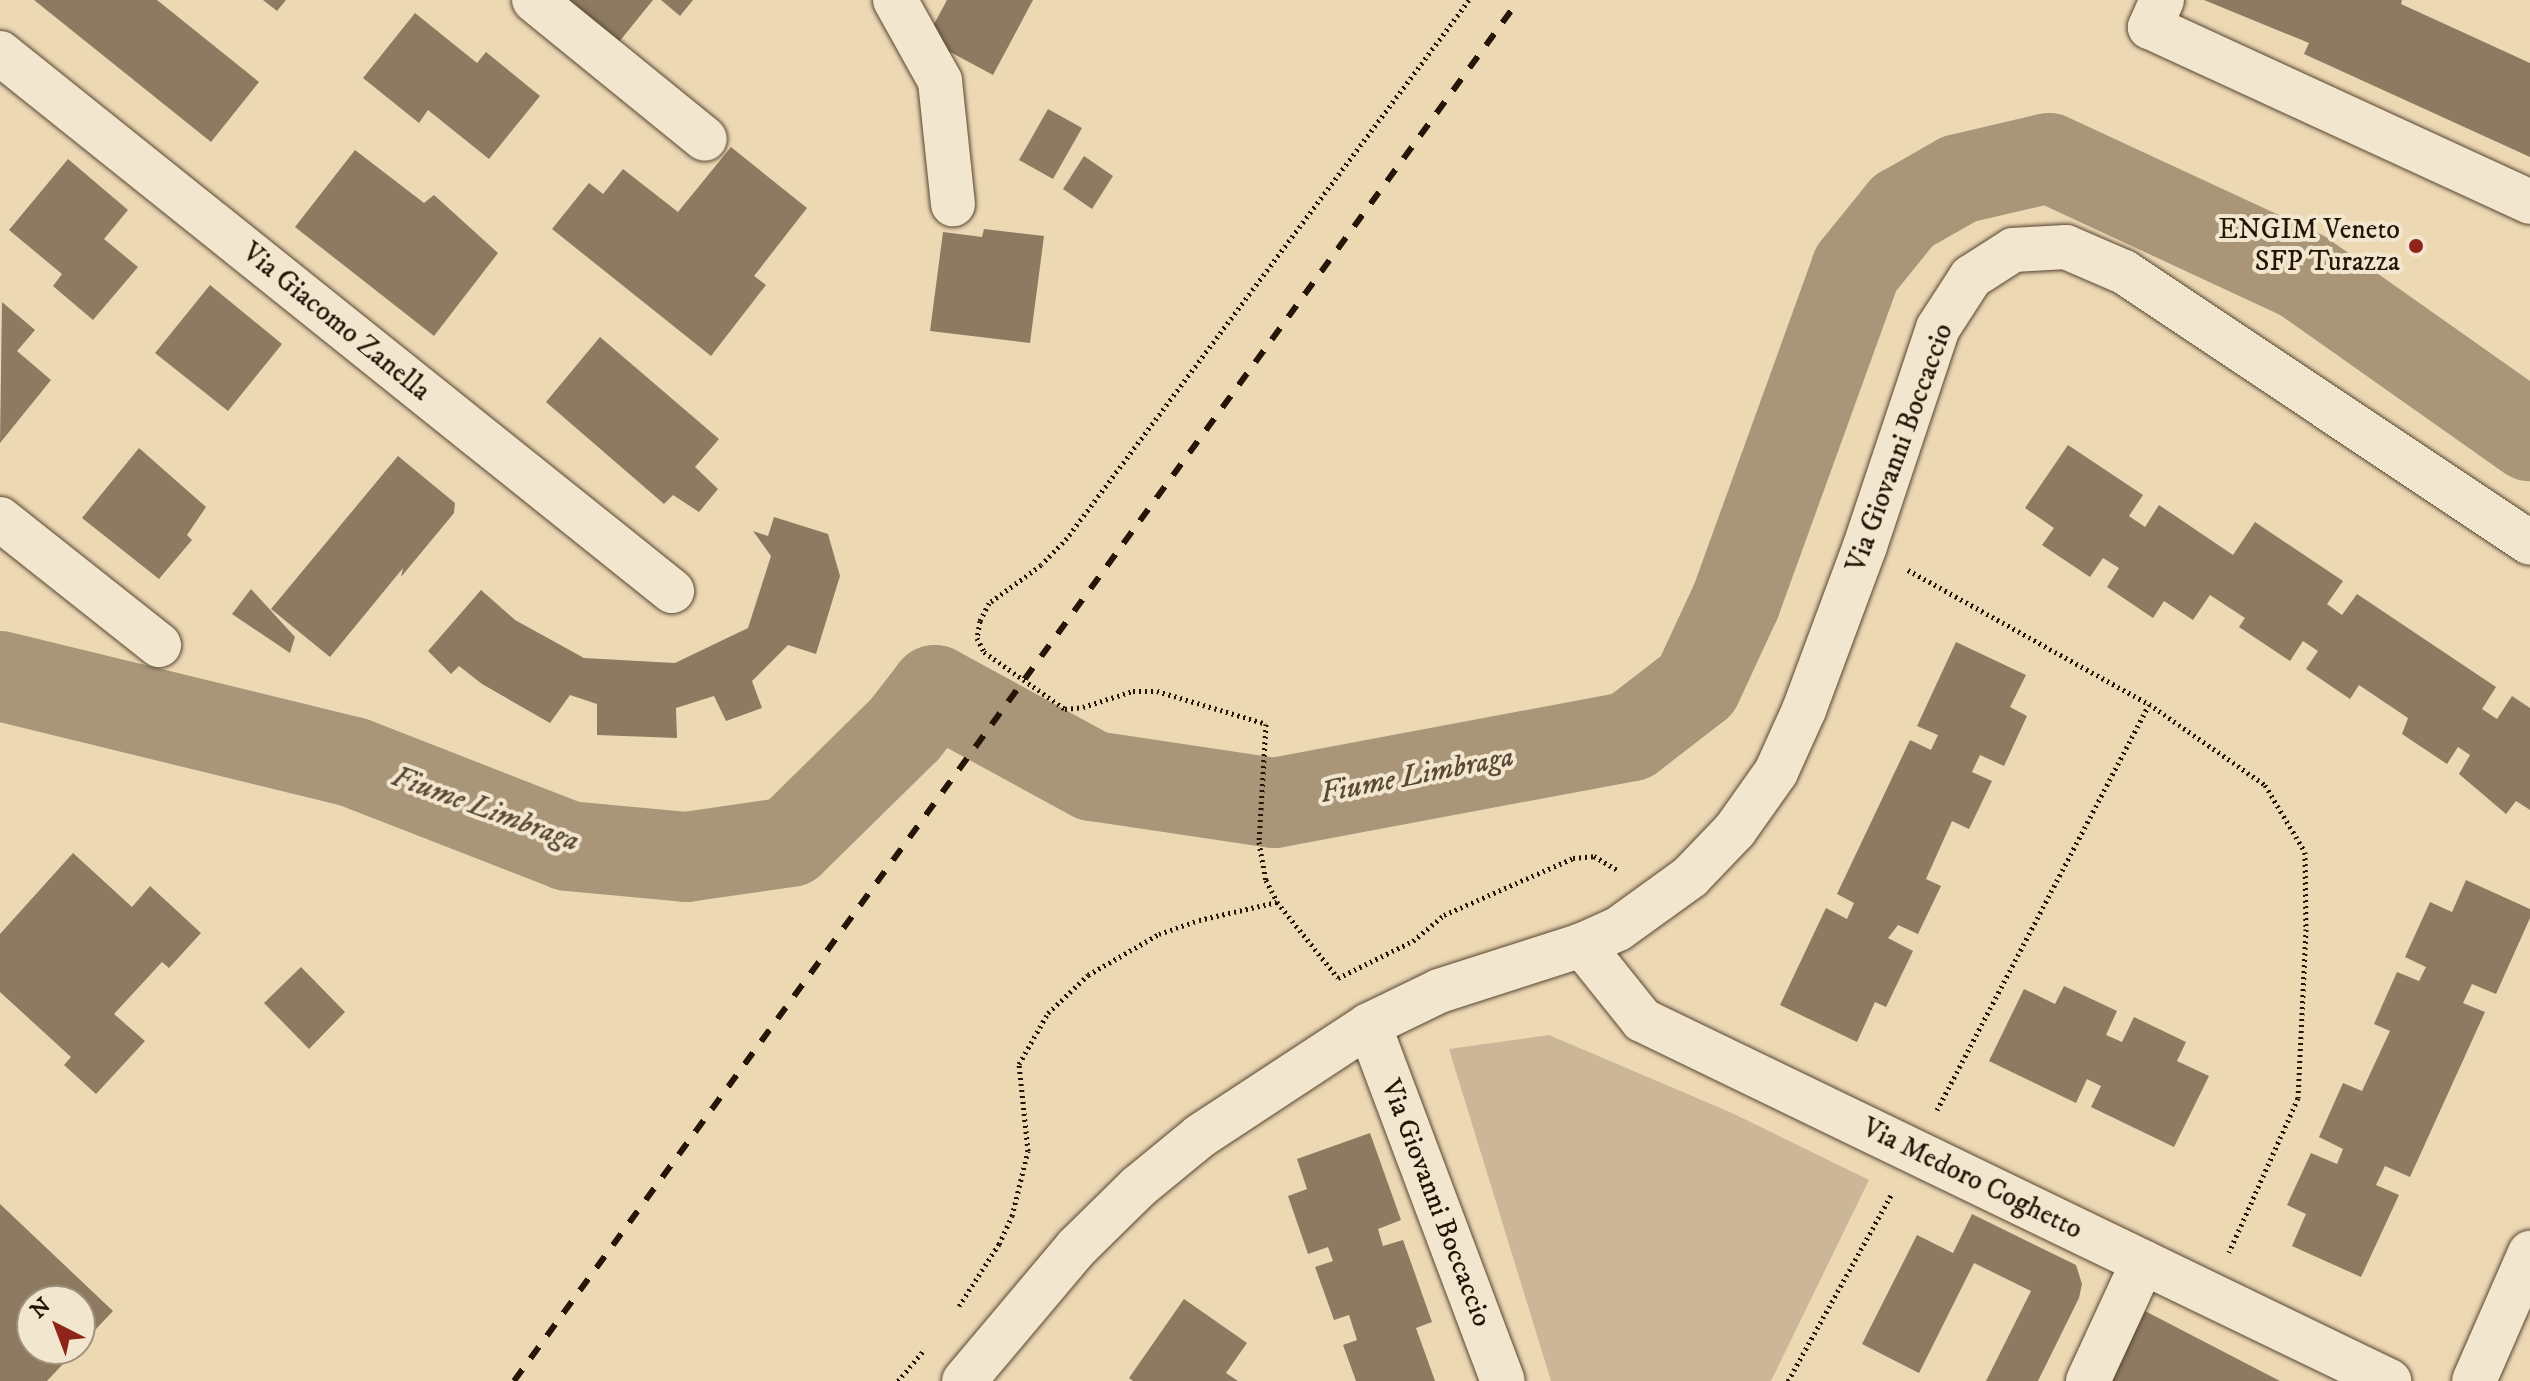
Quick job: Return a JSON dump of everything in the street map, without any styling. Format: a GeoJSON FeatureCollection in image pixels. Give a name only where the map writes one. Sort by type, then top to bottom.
{"type":"FeatureCollection","features":[{"type":"Feature","properties":{"kind":"street"},"geometry":{"type":"LineString","coordinates":[[534,0],[705,139]]}},
{"type":"Feature","properties":{"kind":"street"},"geometry":{"type":"LineString","coordinates":[[895,0],[940,81],[953,204]]}},
{"type":"Feature","properties":{"kind":"street"},"geometry":{"type":"LineString","coordinates":[[2162,0],[2150,27],[2530,202]]}},
{"type":"Feature","properties":{"kind":"street","name":"Via Giacomo Zanella"},"geometry":{"type":"LineString","coordinates":[[0,53],[672,591]]}},
{"type":"Feature","properties":{"kind":"street","name":"Via Giovanni Boccaccio"},"geometry":{"type":"LineString","coordinates":[[964,1381],[1076,1248],[1138,1187],[1239,1109],[1369,1025],[1439,991],[1582,945],[1618,929],[1690,877],[1743,818],[1776,772],[1804,710],[1865,546],[1938,328],[1971,277],[2013,250],[2066,247],[2124,272],[2530,543]]}},
{"type":"Feature","properties":{"kind":"street"},"geometry":{"type":"LineString","coordinates":[[0,519],[159,645]]}},
{"type":"Feature","properties":{"kind":"street","name":"Via Medoro Coghetto"},"geometry":{"type":"LineString","coordinates":[[1582,945],[1642,1020],[2389,1381]]}},
{"type":"Feature","properties":{"kind":"street","name":"Via Giovanni Boccaccio"},"geometry":{"type":"LineString","coordinates":[[1369,1025],[1503,1381]]}},
{"type":"Feature","properties":{"kind":"street"},"geometry":{"type":"LineString","coordinates":[[2474,1381],[2530,1253]]}},
{"type":"Feature","properties":{"kind":"street"},"geometry":{"type":"LineString","coordinates":[[2088,1381],[2143,1262]]}},
{"type":"Feature","properties":{"kind":"path"},"geometry":{"type":"LineString","coordinates":[[1469,0],[1067,538],[1041,565],[989,603],[980,621],[977,638],[984,652],[1065,709],[1083,707],[1133,691],[1157,691],[1266,724],[1259,842],[1266,880],[1277,902],[1338,978],[1413,941],[1444,915],[1573,858],[1594,856],[1612,863],[1627,879]]}},
{"type":"Feature","properties":{"kind":"path"},"geometry":{"type":"LineString","coordinates":[[1865,546],[2149,704],[2265,785],[2305,852],[2306,929],[2298,1098],[2210,1294]]}},
{"type":"Feature","properties":{"kind":"path"},"geometry":{"type":"LineString","coordinates":[[1788,1381],[1915,1151],[2149,704]]}},
{"type":"Feature","properties":{"kind":"path"},"geometry":{"type":"LineString","coordinates":[[951,1316],[980,1276],[1012,1216],[1028,1151],[1019,1064],[1048,1013],[1088,975],[1159,934],[1199,920],[1277,902]]}},
{"type":"Feature","properties":{"kind":"path"},"geometry":{"type":"LineString","coordinates":[[898,1381],[924,1349]]}},
{"type":"Feature","properties":{"kind":"shaded area"},"geometry":{"type":"Polygon","coordinates":[[[1549,1035],[1732,1113],[1869,1180],[1771,1381],[1551,1381],[1449,1049],[1549,1035]]]}},
{"type":"Feature","properties":{"kind":"building"},"geometry":{"type":"Polygon","coordinates":[[[34,0],[157,0],[259,82],[211,142],[34,0]]]}},
{"type":"Feature","properties":{"kind":"building"},"geometry":{"type":"Polygon","coordinates":[[[263,0],[286,0],[277,11],[263,0]]]}},
{"type":"Feature","properties":{"kind":"building"},"geometry":{"type":"Polygon","coordinates":[[[546,0],[653,0],[610,53],[546,0]]]}},
{"type":"Feature","properties":{"kind":"building"},"geometry":{"type":"Polygon","coordinates":[[[661,0],[693,0],[680,16],[661,0]]]}},
{"type":"Feature","properties":{"kind":"building"},"geometry":{"type":"Polygon","coordinates":[[[947,0],[1033,0],[993,75],[926,39],[947,0]]]}},
{"type":"Feature","properties":{"kind":"building"},"geometry":{"type":"Polygon","coordinates":[[[2204,0],[2402,0],[2401,4],[2530,63],[2530,157],[2304,54],[2309,43],[2204,0]]]}},
{"type":"Feature","properties":{"kind":"building"},"geometry":{"type":"Polygon","coordinates":[[[415,13],[477,63],[486,52],[540,96],[489,159],[428,110],[419,123],[363,78],[415,13]]]}},
{"type":"Feature","properties":{"kind":"building"},"geometry":{"type":"Polygon","coordinates":[[[1048,109],[1082,128],[1053,179],[1019,160],[1048,109]]]}},
{"type":"Feature","properties":{"kind":"building"},"geometry":{"type":"Polygon","coordinates":[[[731,147],[807,208],[754,276],[766,285],[711,356],[552,229],[589,183],[603,194],[623,169],[678,212],[731,147]]]}},
{"type":"Feature","properties":{"kind":"building"},"geometry":{"type":"Polygon","coordinates":[[[355,150],[424,203],[434,195],[498,253],[434,336],[295,227],[355,150]]]}},
{"type":"Feature","properties":{"kind":"building"},"geometry":{"type":"Polygon","coordinates":[[[1084,156],[1113,176],[1092,209],[1063,189],[1084,156]]]}},
{"type":"Feature","properties":{"kind":"building"},"geometry":{"type":"Polygon","coordinates":[[[68,159],[128,210],[104,239],[138,267],[93,320],[53,286],[62,274],[9,230],[68,159]]]}},
{"type":"Feature","properties":{"kind":"building"},"geometry":{"type":"Polygon","coordinates":[[[984,229],[1044,236],[1030,343],[930,331],[943,232],[982,237],[984,229]]]}},
{"type":"Feature","properties":{"kind":"building"},"geometry":{"type":"Polygon","coordinates":[[[210,285],[282,344],[228,411],[155,353],[210,285]]]}},
{"type":"Feature","properties":{"kind":"building"},"geometry":{"type":"Polygon","coordinates":[[[2,302],[35,330],[17,351],[51,380],[0,443],[2,302]]]}},
{"type":"Feature","properties":{"kind":"building"},"geometry":{"type":"Polygon","coordinates":[[[600,337],[719,439],[695,467],[718,489],[699,512],[673,495],[664,504],[546,402],[600,337]]]}},
{"type":"Feature","properties":{"kind":"building"},"geometry":{"type":"Polygon","coordinates":[[[2068,445],[2143,495],[2129,516],[2145,527],[2159,505],[2233,555],[2255,522],[2343,581],[2327,604],[2342,615],[2357,594],[2496,687],[2482,709],[2497,719],[2512,696],[2530,708],[2530,810],[2516,801],[2506,814],[2459,774],[2470,755],[2458,747],[2447,764],[2402,734],[2408,718],[2359,685],[2350,699],[2306,669],[2318,651],[2303,641],[2290,661],[2239,627],[2245,618],[2210,595],[2193,620],[2164,601],[2153,618],[2107,587],[2119,568],[2103,558],[2090,577],[2042,545],[2054,528],[2025,508],[2068,445]]]}},
{"type":"Feature","properties":{"kind":"building"},"geometry":{"type":"Polygon","coordinates":[[[139,448],[206,507],[187,535],[192,540],[159,579],[82,518],[139,448]]]}},
{"type":"Feature","properties":{"kind":"building"},"geometry":{"type":"Polygon","coordinates":[[[398,456],[455,503],[454,513],[401,577],[403,568],[330,657],[271,609],[398,456]]]}},
{"type":"Feature","properties":{"kind":"building"},"geometry":{"type":"Polygon","coordinates":[[[774,517],[828,534],[840,576],[816,654],[788,645],[752,681],[762,708],[726,721],[714,696],[676,708],[677,738],[597,735],[597,704],[570,695],[550,723],[482,684],[459,666],[451,674],[428,651],[481,590],[515,620],[584,658],[675,663],[748,628],[771,556],[753,531],[768,536],[774,517]]]}},
{"type":"Feature","properties":{"kind":"building"},"geometry":{"type":"Polygon","coordinates":[[[251,589],[295,637],[290,653],[232,614],[251,589]]]}},
{"type":"Feature","properties":{"kind":"building"},"geometry":{"type":"Polygon","coordinates":[[[1956,642],[2026,675],[2010,707],[2027,716],[2004,766],[1980,755],[1972,772],[1992,781],[1969,829],[1952,821],[1926,879],[1941,886],[1918,934],[1898,925],[1888,938],[1913,951],[1886,1007],[1875,1002],[1857,1042],[1780,1005],[1826,908],[1847,919],[1854,903],[1837,894],[1910,740],[1931,750],[1938,735],[1917,726],[1956,642]]]}},
{"type":"Feature","properties":{"kind":"building"},"geometry":{"type":"Polygon","coordinates":[[[73,853],[132,907],[150,886],[201,933],[169,968],[162,962],[114,1014],[145,1041],[96,1094],[64,1065],[71,1057],[0,992],[0,934],[73,853]]]}},
{"type":"Feature","properties":{"kind":"building"},"geometry":{"type":"Polygon","coordinates":[[[2466,880],[2530,909],[2530,918],[2496,994],[2472,984],[2463,1003],[2485,1012],[2410,1177],[2385,1166],[2376,1185],[2399,1195],[2361,1277],[2292,1246],[2306,1214],[2287,1205],[2311,1153],[2337,1164],[2343,1149],[2319,1137],[2343,1083],[2362,1091],[2390,1031],[2374,1024],[2397,972],[2419,981],[2426,967],[2405,957],[2430,902],[2452,912],[2466,880]]]}},
{"type":"Feature","properties":{"kind":"building"},"geometry":{"type":"Polygon","coordinates":[[[301,967],[345,1012],[309,1049],[264,1003],[301,967]]]}},
{"type":"Feature","properties":{"kind":"building"},"geometry":{"type":"Polygon","coordinates":[[[2064,986],[2117,1011],[2106,1035],[2122,1042],[2134,1017],[2186,1042],[2177,1061],[2209,1076],[2174,1147],[2091,1107],[2101,1086],[2087,1079],[2076,1103],[1989,1061],[2024,989],[2055,1004],[2064,986]]]}},
{"type":"Feature","properties":{"kind":"building"},"geometry":{"type":"Polygon","coordinates":[[[1370,1133],[1401,1220],[1378,1229],[1383,1246],[1403,1240],[1432,1322],[1416,1328],[1435,1381],[1356,1381],[1343,1345],[1357,1340],[1349,1315],[1334,1320],[1315,1267],[1333,1261],[1328,1247],[1308,1254],[1288,1196],[1307,1189],[1297,1159],[1370,1133]]]}},
{"type":"Feature","properties":{"kind":"building"},"geometry":{"type":"Polygon","coordinates":[[[0,1204],[86,1285],[16,1285],[16,1365],[62,1365],[47,1381],[0,1381],[0,1204]]]}},
{"type":"Feature","properties":{"kind":"building"},"geometry":{"type":"Polygon","coordinates":[[[1972,1214],[2076,1265],[2082,1284],[2079,1298],[2038,1381],[1986,1381],[2031,1291],[1974,1263],[1919,1373],[1862,1344],[1917,1235],[1953,1253],[1972,1214]]]}},
{"type":"Feature","properties":{"kind":"building"},"geometry":{"type":"Polygon","coordinates":[[[96,1295],[113,1311],[96,1329],[96,1295]]]}},
{"type":"Feature","properties":{"kind":"building"},"geometry":{"type":"Polygon","coordinates":[[[1184,1299],[1247,1343],[1226,1373],[1238,1381],[1133,1381],[1129,1378],[1184,1299]]]}},
{"type":"Feature","properties":{"kind":"building"},"geometry":{"type":"Polygon","coordinates":[[[2145,1311],[2280,1381],[2112,1381],[2145,1311]]]}},
{"type":"Feature","properties":{"kind":"waterway","name":"Fiume Limbraga"},"geometry":{"type":"LineString","coordinates":[[0,676],[353,762],[568,846],[686,857],[790,842],[905,729],[935,690],[1093,776],[1274,803],[1631,736],[1697,685],[1736,601],[1856,269],[1903,211],[1959,179],[2049,158],[2303,276],[2530,436]]}},
{"type":"Feature","properties":{"kind":"railway"},"geometry":{"type":"LineString","coordinates":[[514,1381],[1519,0]]}},
{"type":"Feature","properties":{"kind":"place","name":"ENGIM Veneto SFP Turazza"},"geometry":{"type":"Point","coordinates":[2416,246]}}]}
